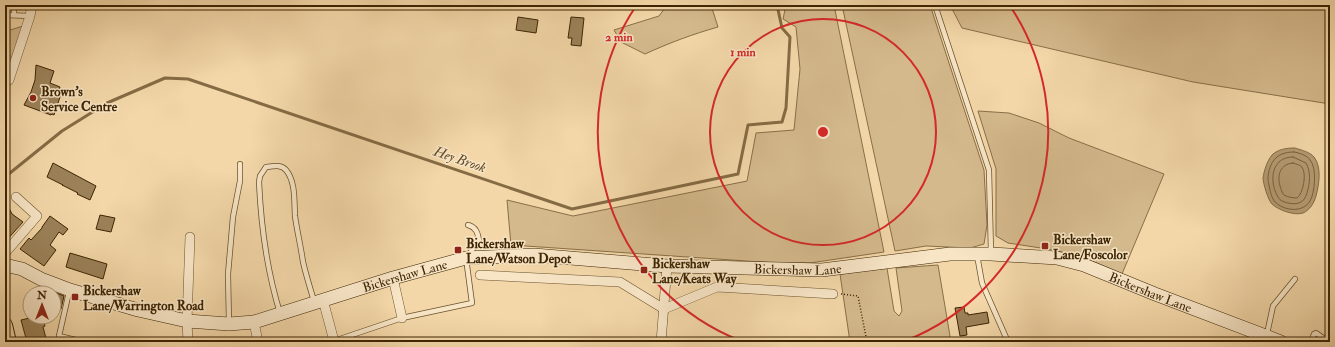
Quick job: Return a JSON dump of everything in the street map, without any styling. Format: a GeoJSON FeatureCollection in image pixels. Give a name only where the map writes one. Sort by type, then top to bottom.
{"type":"FeatureCollection","features":[{"type":"Feature","properties":{"kind":"main road","name":"Bickershaw Lane"},"geometry":{"type":"LineString","coordinates":[[5,265],[22,269],[41,279],[70,290],[143,312],[187,321],[229,324],[254,322],[393,278],[466,258],[534,255],[667,266],[822,270],[950,254],[977,253],[1057,258],[1084,266],[1281,342]]}},
{"type":"Feature","properties":{"kind":"main road"},"geometry":{"type":"LineString","coordinates":[[5,325],[9,342]]}},
{"type":"Feature","properties":{"kind":"street"},"geometry":{"type":"LineString","coordinates":[[5,83],[9,80],[30,16],[32,5]]}},
{"type":"Feature","properties":{"kind":"street"},"geometry":{"type":"LineString","coordinates":[[5,253],[36,216],[16,197]]}},
{"type":"Feature","properties":{"kind":"street"},"geometry":{"type":"LineString","coordinates":[[188,342],[187,321],[190,237]]}},
{"type":"Feature","properties":{"kind":"street"},"geometry":{"type":"LineString","coordinates":[[661,342],[667,266]]}},
{"type":"Feature","properties":{"kind":"street"},"geometry":{"type":"LineString","coordinates":[[480,275],[620,282],[664,309]]}},
{"type":"Feature","properties":{"kind":"street"},"geometry":{"type":"LineString","coordinates":[[393,278],[402,318]]}},
{"type":"Feature","properties":{"kind":"street"},"geometry":{"type":"LineString","coordinates":[[664,309],[717,287],[833,294]]}},
{"type":"Feature","properties":{"kind":"street"},"geometry":{"type":"LineString","coordinates":[[319,301],[332,342]]}},
{"type":"Feature","properties":{"kind":"street"},"geometry":{"type":"LineString","coordinates":[[254,322],[258,342]]}},
{"type":"Feature","properties":{"kind":"lane"},"geometry":{"type":"LineString","coordinates":[[14,5],[14,15]]}},
{"type":"Feature","properties":{"kind":"lane"},"geometry":{"type":"LineString","coordinates":[[935,5],[989,170],[991,254]]}},
{"type":"Feature","properties":{"kind":"lane"},"geometry":{"type":"LineString","coordinates":[[5,15],[30,16]]}},
{"type":"Feature","properties":{"kind":"lane"},"geometry":{"type":"LineString","coordinates":[[229,324],[228,274],[233,217],[240,181],[240,164]]}},
{"type":"Feature","properties":{"kind":"lane"},"geometry":{"type":"LineString","coordinates":[[280,314],[269,271],[262,219],[259,182],[260,176],[266,167],[282,167],[289,175],[293,189],[304,264],[319,301]]}},
{"type":"Feature","properties":{"kind":"lane"},"geometry":{"type":"LineString","coordinates":[[332,342],[402,318],[472,303],[466,258],[479,241],[478,233],[473,226],[468,225]]}},
{"type":"Feature","properties":{"kind":"lane"},"geometry":{"type":"LineString","coordinates":[[977,253],[982,283],[1008,342]]}},
{"type":"Feature","properties":{"kind":"lane"},"geometry":{"type":"LineString","coordinates":[[1266,336],[1273,306],[1295,279]]}},
{"type":"Feature","properties":{"kind":"lane"},"geometry":{"type":"LineString","coordinates":[[61,342],[59,336],[70,290]]}},
{"type":"Feature","properties":{"kind":"lane"},"geometry":{"type":"LineString","coordinates":[[1311,342],[1314,334],[1316,333],[1326,340],[1330,340]]}},
{"type":"Feature","properties":{"kind":"lane"},"geometry":{"type":"LineString","coordinates":[[59,336],[84,342]]}},
{"type":"Feature","properties":{"kind":"path"},"geometry":{"type":"LineString","coordinates":[[833,294],[858,296],[867,342]]}},
{"type":"Feature","properties":{"kind":"shaded area"},"geometry":{"type":"Polygon","coordinates":[[[667,5],[711,5],[718,27],[681,39],[645,54],[621,42],[614,30],[659,16],[667,5]]]}},
{"type":"Feature","properties":{"kind":"shaded area"},"geometry":{"type":"Polygon","coordinates":[[[786,5],[834,5],[884,252],[810,263],[776,263],[511,245],[507,200],[573,216],[747,181],[756,133],[794,130],[800,69],[796,27],[783,19],[786,5]]]}},
{"type":"Feature","properties":{"kind":"shaded area"},"geometry":{"type":"Polygon","coordinates":[[[842,5],[930,5],[984,170],[987,225],[984,244],[970,248],[926,246],[895,251],[842,5]]]}},
{"type":"Feature","properties":{"kind":"shaded area"},"geometry":{"type":"Polygon","coordinates":[[[950,5],[1330,5],[1330,104],[1193,82],[962,28],[950,5]]]}},
{"type":"Feature","properties":{"kind":"shaded area"},"geometry":{"type":"Polygon","coordinates":[[[23,26],[11,61],[5,69],[5,65],[10,57],[7,31],[23,26]]]}},
{"type":"Feature","properties":{"kind":"shaded area"},"geometry":{"type":"Polygon","coordinates":[[[978,111],[1009,113],[1039,123],[1069,138],[1164,174],[1122,274],[1085,258],[1054,250],[1008,243],[996,236],[996,169],[978,111]]]}},
{"type":"Feature","properties":{"kind":"shaded area"},"geometry":{"type":"Polygon","coordinates":[[[938,265],[951,342],[850,342],[840,274],[887,268],[894,311],[899,316],[902,311],[896,268],[938,265]]]}},
{"type":"Feature","properties":{"kind":"water"},"geometry":{"type":"Polygon","coordinates":[[[1295,148],[1312,155],[1317,161],[1319,171],[1318,187],[1314,201],[1308,210],[1300,214],[1287,212],[1272,204],[1266,191],[1263,178],[1266,166],[1272,155],[1283,149],[1295,148]]]}},
{"type":"Feature","properties":{"kind":"building"},"geometry":{"type":"Polygon","coordinates":[[[518,17],[538,20],[536,33],[516,30],[518,17]]]}},
{"type":"Feature","properties":{"kind":"building"},"geometry":{"type":"Polygon","coordinates":[[[571,17],[584,18],[581,46],[571,45],[572,38],[568,38],[571,17]]]}},
{"type":"Feature","properties":{"kind":"building"},"geometry":{"type":"Polygon","coordinates":[[[36,65],[54,71],[50,83],[60,87],[59,90],[62,91],[54,115],[24,105],[35,80],[36,65]]]}},
{"type":"Feature","properties":{"kind":"building"},"geometry":{"type":"Polygon","coordinates":[[[53,163],[96,186],[90,200],[47,177],[53,163]]]}},
{"type":"Feature","properties":{"kind":"building"},"geometry":{"type":"Polygon","coordinates":[[[5,200],[12,214],[23,222],[5,242],[5,200]]]}},
{"type":"Feature","properties":{"kind":"building"},"geometry":{"type":"Polygon","coordinates":[[[100,215],[115,218],[111,232],[96,229],[100,215]]]}},
{"type":"Feature","properties":{"kind":"building"},"geometry":{"type":"Polygon","coordinates":[[[50,216],[68,229],[63,235],[59,232],[50,245],[56,250],[44,266],[20,249],[29,238],[31,240],[42,228],[50,216]]]}},
{"type":"Feature","properties":{"kind":"building"},"geometry":{"type":"Polygon","coordinates":[[[70,253],[107,264],[103,279],[66,267],[70,253]]]}},
{"type":"Feature","properties":{"kind":"building"},"geometry":{"type":"Polygon","coordinates":[[[964,307],[965,313],[968,313],[968,315],[987,312],[989,323],[966,327],[967,335],[960,336],[955,308],[964,307]]]}},
{"type":"Feature","properties":{"kind":"building"},"geometry":{"type":"Polygon","coordinates":[[[22,325],[45,325],[43,327],[47,342],[27,342],[22,325]]]}},
{"type":"Feature","properties":{"kind":"waterway","name":"Hey Brook"},"geometry":{"type":"LineString","coordinates":[[5,177],[62,131],[107,103],[165,78],[188,79],[572,209],[738,174],[748,125],[782,122],[786,108],[790,37],[782,28],[777,5]]}},
{"type":"Feature","properties":{"kind":"place","name":"Brown's Service Centre"},"geometry":{"type":"Point","coordinates":[33,98]}},
{"type":"Feature","properties":{"kind":"place","name":"Bickershaw Lane/Foscolor"},"geometry":{"type":"Point","coordinates":[1045,246]}},
{"type":"Feature","properties":{"kind":"place","name":"Bickershaw Lane/Watson Depot"},"geometry":{"type":"Point","coordinates":[458,250]}},
{"type":"Feature","properties":{"kind":"place","name":"Bickershaw Lane/Keats Way"},"geometry":{"type":"Point","coordinates":[644,270]}},
{"type":"Feature","properties":{"kind":"place","name":"Bickershaw Lane/Warrington Road"},"geometry":{"type":"Point","coordinates":[75,297]}}]}
